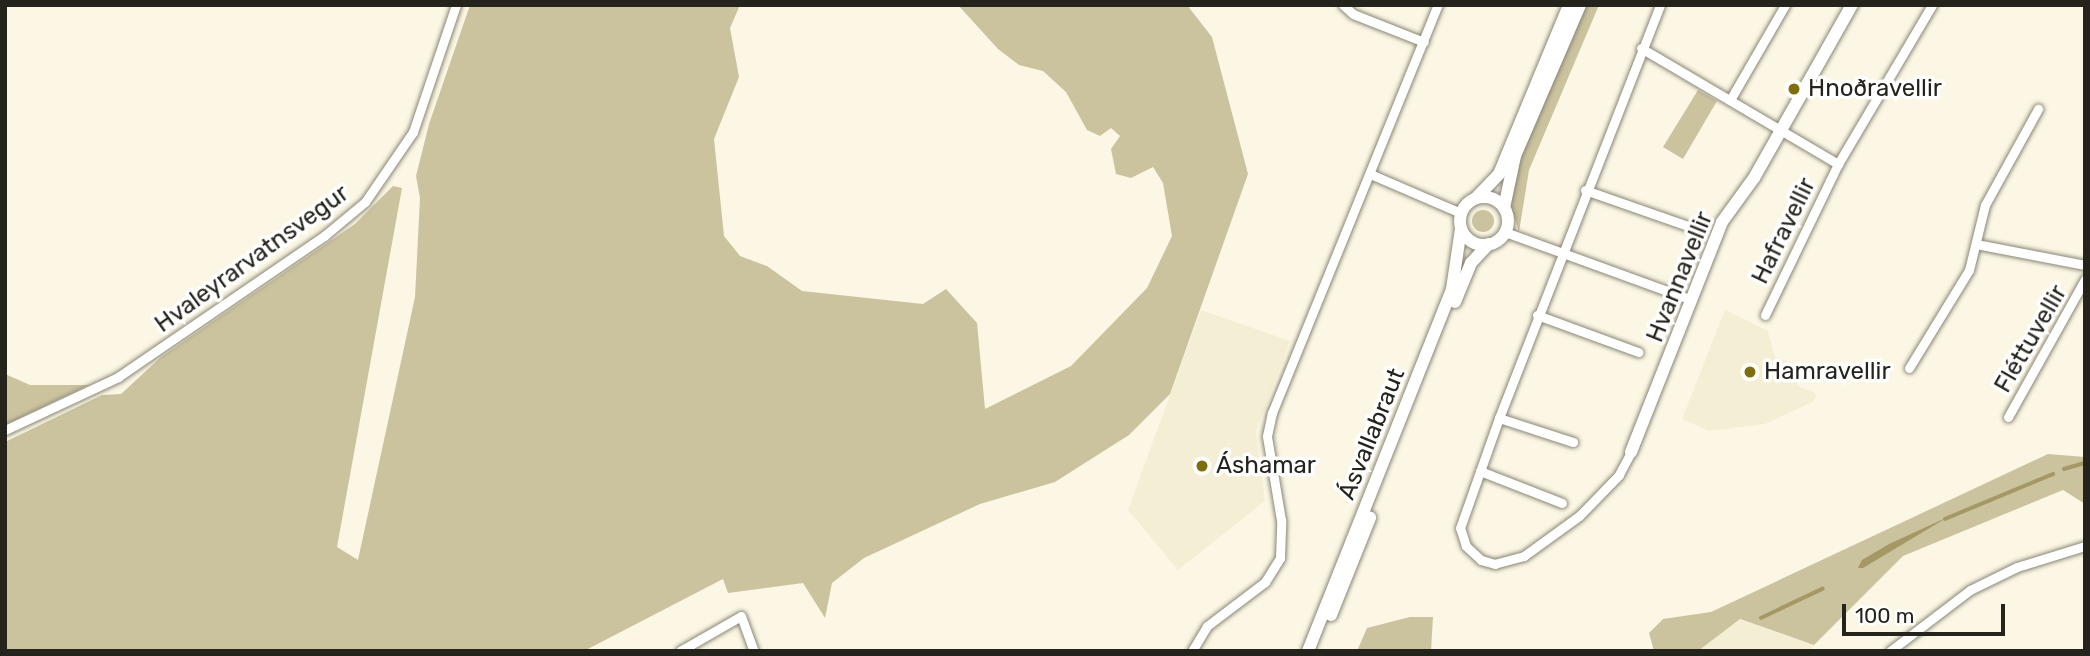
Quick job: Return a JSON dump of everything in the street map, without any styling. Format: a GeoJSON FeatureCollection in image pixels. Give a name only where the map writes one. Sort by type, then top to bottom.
{"type":"FeatureCollection","features":[{"type":"Feature","properties":{"kind":"main road"},"geometry":{"type":"LineString","coordinates":[[1569,5],[1499,174],[1461,213],[1461,229],[1470,241],[1489,244],[1505,232],[1504,208],[1515,156],[1580,5]]}},
{"type":"Feature","properties":{"kind":"main road","name":"Hvannavellir"},"geometry":{"type":"LineString","coordinates":[[1628,458],[1722,222],[1782,130],[1852,5]]}},
{"type":"Feature","properties":{"kind":"main road"},"geometry":{"type":"LineString","coordinates":[[1476,198],[1494,199],[1504,208]]}},
{"type":"Feature","properties":{"kind":"main road","name":"Ásvallabraut"},"geometry":{"type":"LineString","coordinates":[[1308,651],[1452,289],[1461,229]]}},
{"type":"Feature","properties":{"kind":"main road","name":"Ásvallabraut"},"geometry":{"type":"LineString","coordinates":[[1317,651],[1467,271],[1489,244]]}},
{"type":"Feature","properties":{"kind":"street","name":"Hvaleyrarvatnsvegur"},"geometry":{"type":"LineString","coordinates":[[5,430],[118,377],[324,236],[365,202],[413,132],[456,5]]}},
{"type":"Feature","properties":{"kind":"street"},"geometry":{"type":"LineString","coordinates":[[1343,5],[1353,14],[1424,42]]}},
{"type":"Feature","properties":{"kind":"street"},"geometry":{"type":"LineString","coordinates":[[1192,651],[1208,626],[1273,572],[1284,544],[1267,436],[1272,413],[1438,5]]}},
{"type":"Feature","properties":{"kind":"street"},"geometry":{"type":"LineString","coordinates":[[1628,458],[1611,485],[1579,516],[1524,556],[1502,564],[1475,556],[1460,527],[1560,253],[1660,5]]}},
{"type":"Feature","properties":{"kind":"street"},"geometry":{"type":"LineString","coordinates":[[1731,100],[1785,5]]}},
{"type":"Feature","properties":{"kind":"street","name":"Hafravellir"},"geometry":{"type":"LineString","coordinates":[[1765,315],[1838,164],[1931,5]]}},
{"type":"Feature","properties":{"kind":"street"},"geometry":{"type":"LineString","coordinates":[[1641,48],[1782,130]]}},
{"type":"Feature","properties":{"kind":"street"},"geometry":{"type":"LineString","coordinates":[[1909,368],[1969,270],[1985,205],[2038,109]]}},
{"type":"Feature","properties":{"kind":"street","name":"Hafravellir"},"geometry":{"type":"LineString","coordinates":[[1782,130],[1838,164]]}},
{"type":"Feature","properties":{"kind":"street"},"geometry":{"type":"LineString","coordinates":[[1370,174],[1461,213]]}},
{"type":"Feature","properties":{"kind":"street"},"geometry":{"type":"LineString","coordinates":[[1585,190],[1688,226]]}},
{"type":"Feature","properties":{"kind":"street"},"geometry":{"type":"LineString","coordinates":[[1505,232],[1692,300]]}},
{"type":"Feature","properties":{"kind":"street","name":"Fléttuvellir"},"geometry":{"type":"LineString","coordinates":[[1976,244],[2085,265]]}},
{"type":"Feature","properties":{"kind":"street","name":"Fléttuvellir"},"geometry":{"type":"LineString","coordinates":[[2008,418],[2085,279]]}},
{"type":"Feature","properties":{"kind":"street"},"geometry":{"type":"LineString","coordinates":[[1537,315],[1638,352]]}},
{"type":"Feature","properties":{"kind":"street"},"geometry":{"type":"LineString","coordinates":[[1499,418],[1573,442]]}},
{"type":"Feature","properties":{"kind":"street"},"geometry":{"type":"LineString","coordinates":[[1480,471],[1562,503]]}},
{"type":"Feature","properties":{"kind":"street"},"geometry":{"type":"LineString","coordinates":[[1890,651],[1970,590],[2029,562],[2085,546]]}},
{"type":"Feature","properties":{"kind":"street"},"geometry":{"type":"LineString","coordinates":[[680,651],[741,616],[754,651]]}},
{"type":"Feature","properties":{"kind":"shaded area"},"geometry":{"type":"Polygon","coordinates":[[[470,5],[740,5],[730,28],[739,77],[714,139],[724,236],[740,256],[767,266],[802,291],[923,304],[946,289],[977,323],[985,409],[1071,366],[1147,288],[1172,236],[1163,183],[1153,167],[1131,178],[1116,174],[1111,149],[1120,136],[1111,128],[1100,136],[1087,130],[1066,92],[1043,71],[1019,65],[998,49],[958,5],[1187,5],[1212,37],[1248,174],[1170,394],[1129,435],[1055,482],[980,504],[864,558],[832,583],[825,618],[803,583],[728,593],[723,579],[584,651],[5,651],[5,442],[102,395],[121,394],[161,357],[355,224],[393,186],[402,188],[337,547],[358,560],[415,297],[420,198],[416,176],[429,124],[470,5]]]}},
{"type":"Feature","properties":{"kind":"shaded area"},"geometry":{"type":"Polygon","coordinates":[[[1583,5],[1599,5],[1529,170],[1519,232],[1510,203],[1515,164],[1583,5]]]}},
{"type":"Feature","properties":{"kind":"shaded area"},"geometry":{"type":"Polygon","coordinates":[[[1698,90],[1717,101],[1683,159],[1663,147],[1698,90]]]}},
{"type":"Feature","properties":{"kind":"shaded area"},"geometry":{"type":"Polygon","coordinates":[[[1483,210],[1491,213],[1494,221],[1491,229],[1483,232],[1475,229],[1472,221],[1475,213],[1483,210]]]}},
{"type":"Feature","properties":{"kind":"shaded area","name":"Áshamar"},"geometry":{"type":"Polygon","coordinates":[[[1201,310],[1290,341],[1256,431],[1265,501],[1178,570],[1128,510],[1201,310]]]}},
{"type":"Feature","properties":{"kind":"shaded area","name":"Hamravellir"},"geometry":{"type":"Polygon","coordinates":[[[1725,310],[1768,331],[1775,357],[1799,365],[1798,386],[1817,394],[1813,402],[1765,424],[1709,431],[1682,419],[1725,310]]]}},
{"type":"Feature","properties":{"kind":"shaded area"},"geometry":{"type":"Polygon","coordinates":[[[5,374],[30,385],[89,385],[5,425],[5,374]]]}},
{"type":"Feature","properties":{"kind":"shaded area"},"geometry":{"type":"Polygon","coordinates":[[[2048,454],[2085,457],[2085,504],[2063,490],[1903,556],[1814,645],[1740,619],[1698,651],[1654,651],[1649,633],[1663,619],[1711,612],[2048,454]]]}},
{"type":"Feature","properties":{"kind":"shaded area"},"geometry":{"type":"Polygon","coordinates":[[[1948,517],[1863,568],[1858,568],[1862,560],[1889,544],[1948,517]]]}},
{"type":"Feature","properties":{"kind":"shaded area"},"geometry":{"type":"Polygon","coordinates":[[[1410,617],[1433,617],[1431,651],[1357,651],[1367,628],[1410,617]]]}},
{"type":"Feature","properties":{"kind":"shaded area"},"geometry":{"type":"Polygon","coordinates":[[[1739,619],[1814,645],[1810,651],[1694,651],[1739,619]]]}},
{"type":"Feature","properties":{"kind":"waterway"},"geometry":{"type":"LineString","coordinates":[[2064,469],[2085,463]]}},
{"type":"Feature","properties":{"kind":"waterway"},"geometry":{"type":"LineString","coordinates":[[1945,519],[2053,474]]}},
{"type":"Feature","properties":{"kind":"waterway"},"geometry":{"type":"LineString","coordinates":[[1761,618],[1822,589]]}},
{"type":"Feature","properties":{"kind":"place","name":"Hnoðravellir"},"geometry":{"type":"Point","coordinates":[1794,89]}},
{"type":"Feature","properties":{"kind":"place","name":"Hamravellir"},"geometry":{"type":"Point","coordinates":[1750,372]}},
{"type":"Feature","properties":{"kind":"place","name":"Áshamar"},"geometry":{"type":"Point","coordinates":[1202,466]}}]}
